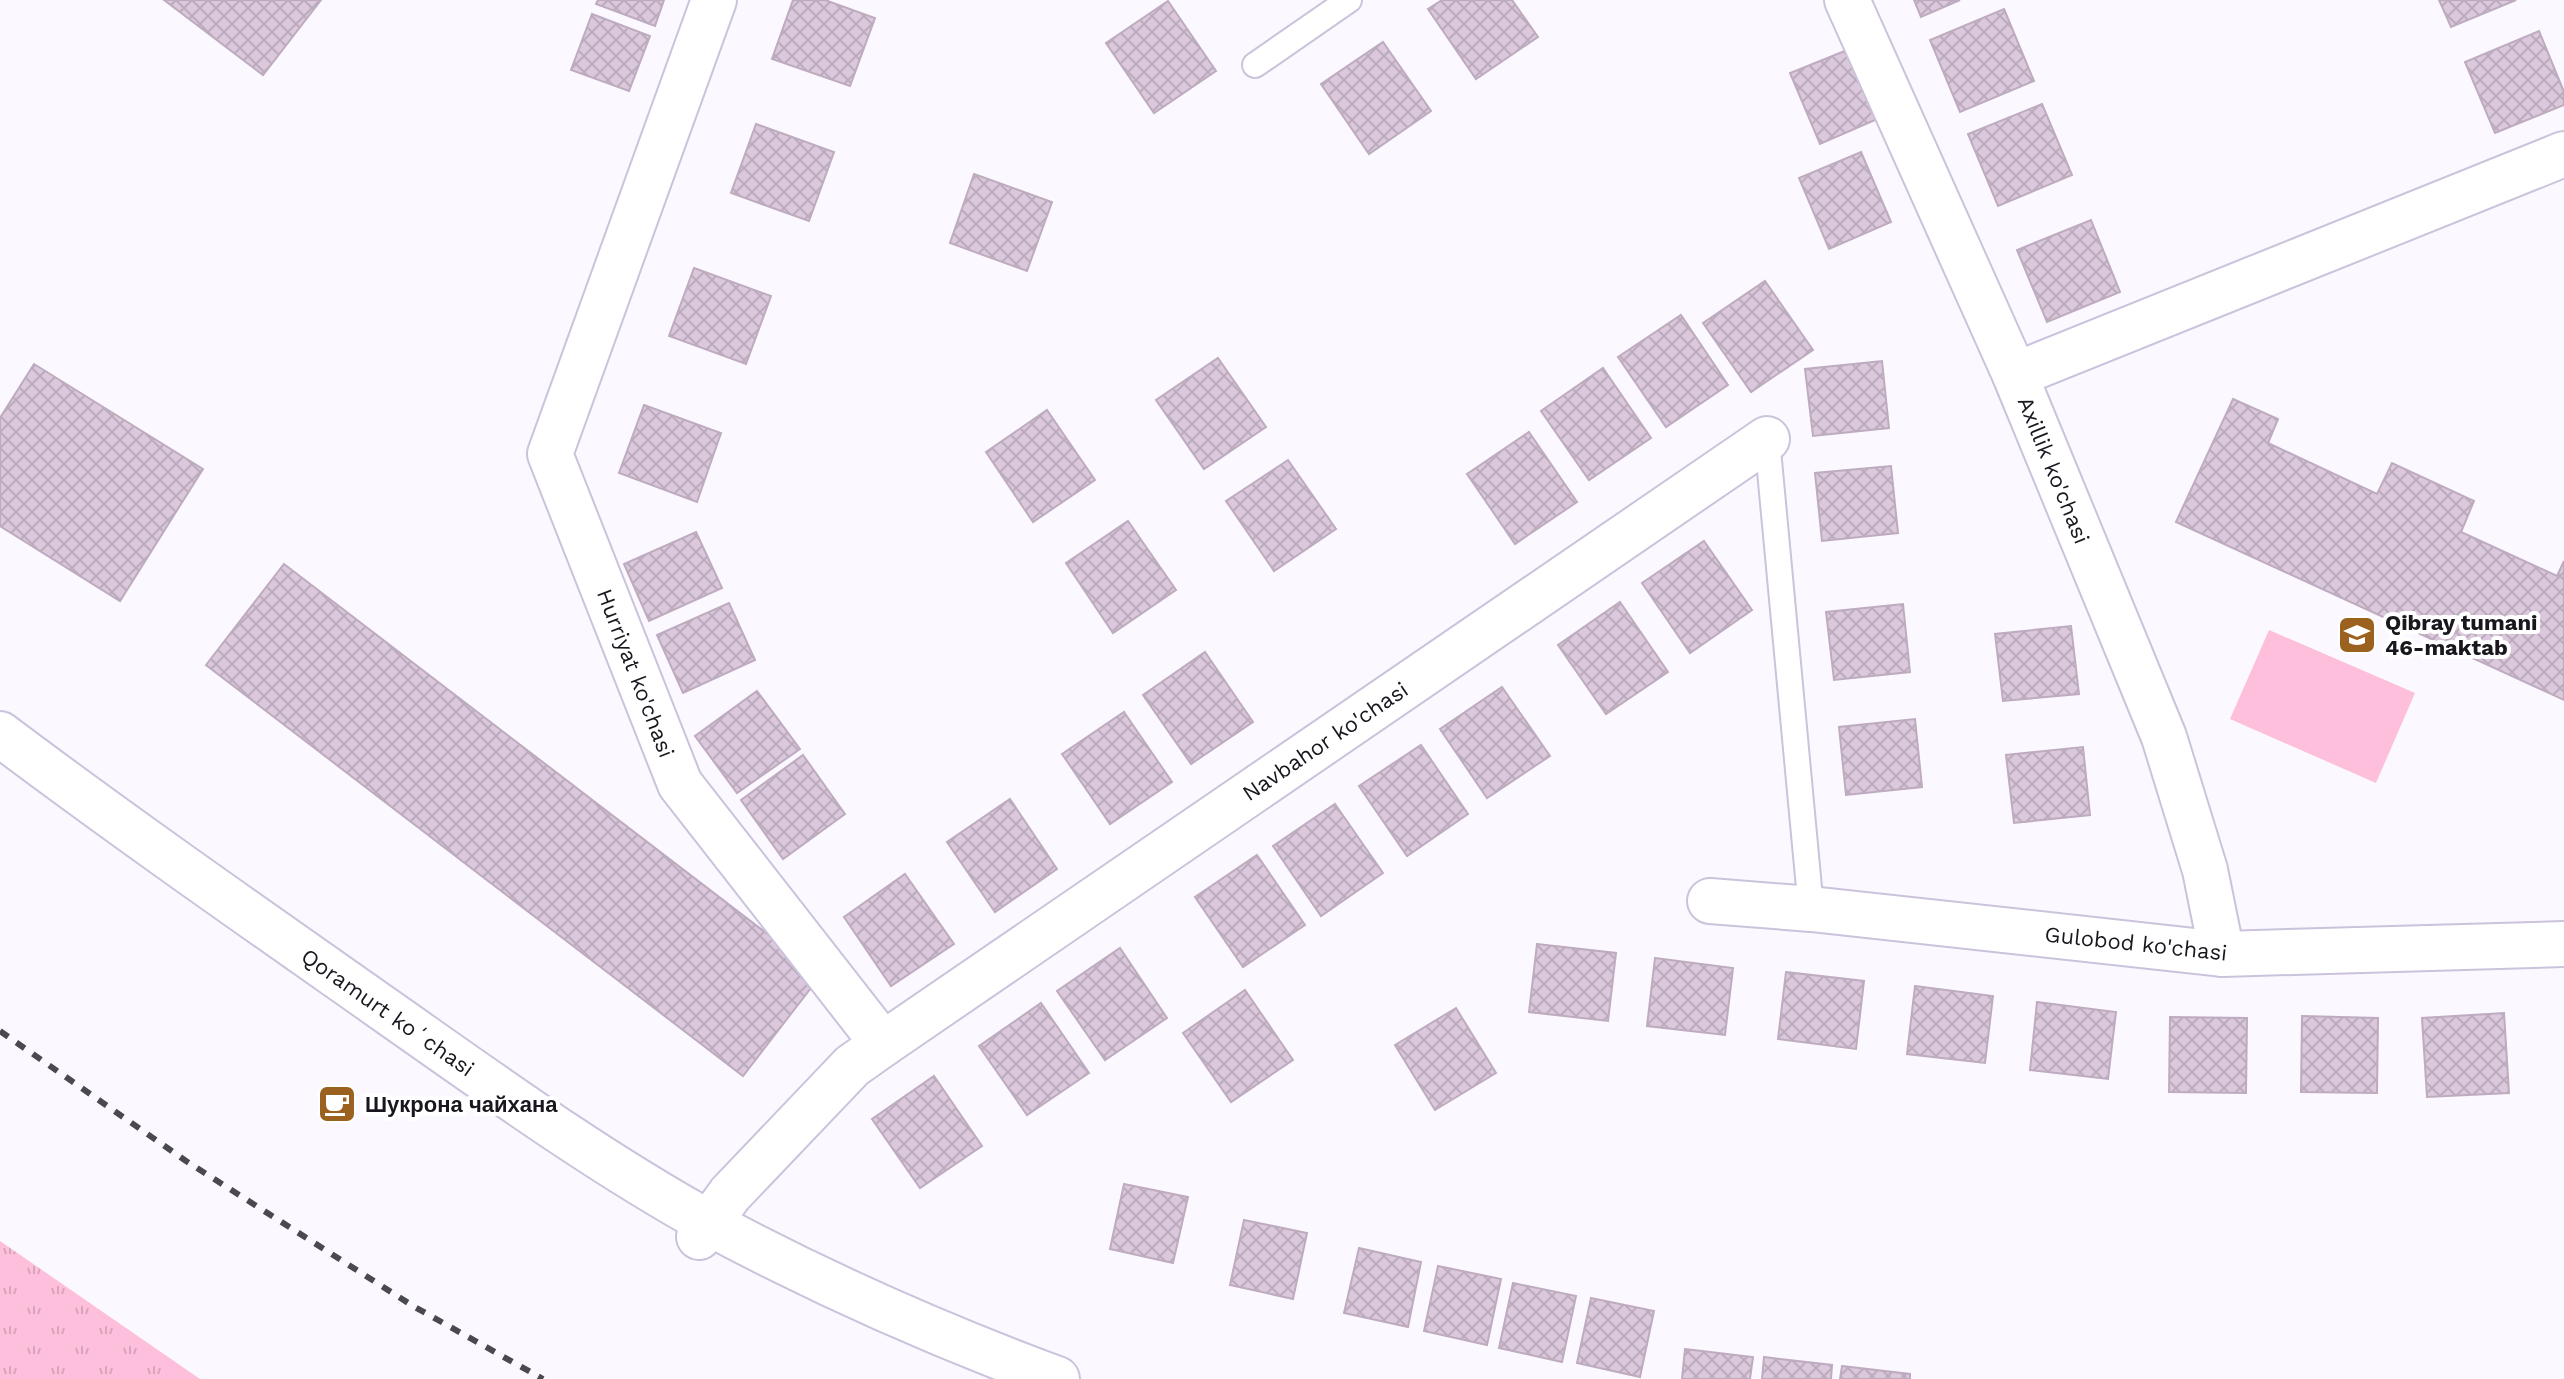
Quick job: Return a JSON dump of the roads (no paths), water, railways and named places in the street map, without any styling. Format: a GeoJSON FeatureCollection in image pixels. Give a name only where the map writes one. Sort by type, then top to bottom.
{"type":"FeatureCollection","features":[{"type":"Feature","properties":{"kind":"street","name":"Hurriyat ko'chasi"},"geometry":{"type":"LineString","coordinates":[[714,0],[550,454],[680,784],[883,1044]]}},
{"type":"Feature","properties":{"kind":"street","name":"Axillik ko'chasi"},"geometry":{"type":"LineString","coordinates":[[1847,0],[2015,375],[2164,737],[2205,870],[2222,954]]}},
{"type":"Feature","properties":{"kind":"street"},"geometry":{"type":"LineString","coordinates":[[2015,375],[2564,154]]}},
{"type":"Feature","properties":{"kind":"street","name":"Navbahor ko'chasi"},"geometry":{"type":"LineString","coordinates":[[883,1044],[1767,439]]}},
{"type":"Feature","properties":{"kind":"street","name":"Qoramurt koʻchasi"},"geometry":{"type":"LineString","coordinates":[[0,734],[107,815],[704,1230],[909,1320],[1057,1379]]}},
{"type":"Feature","properties":{"kind":"street","name":"Qoramurt koʻchasi"},"geometry":{"type":"LineString","coordinates":[[0,759],[493,1110],[809,1292],[1004,1379]]}},
{"type":"Feature","properties":{"kind":"street","name":"Gulobod ko'chasi"},"geometry":{"type":"LineString","coordinates":[[1710,901],[1811,909],[2222,954],[2564,944]]}},
{"type":"Feature","properties":{"kind":"street"},"geometry":{"type":"LineString","coordinates":[[704,1230],[730,1194],[852,1066],[883,1044]]}},
{"type":"Feature","properties":{"kind":"lane"},"geometry":{"type":"LineString","coordinates":[[1255,65],[1349,0]]}},
{"type":"Feature","properties":{"kind":"lane"},"geometry":{"type":"LineString","coordinates":[[1767,439],[1811,909]]}},
{"type":"Feature","properties":{"kind":"railway"},"geometry":{"type":"LineString","coordinates":[[0,1031],[186,1161],[413,1306],[543,1379]]}},
{"type":"Feature","properties":{"kind":"place","name":"Qibray tumani 46-maktab"},"geometry":{"type":"Point","coordinates":[2357,635]}},
{"type":"Feature","properties":{"kind":"place","name":"Шукрона чайхана"},"geometry":{"type":"Point","coordinates":[337,1104]}}]}
